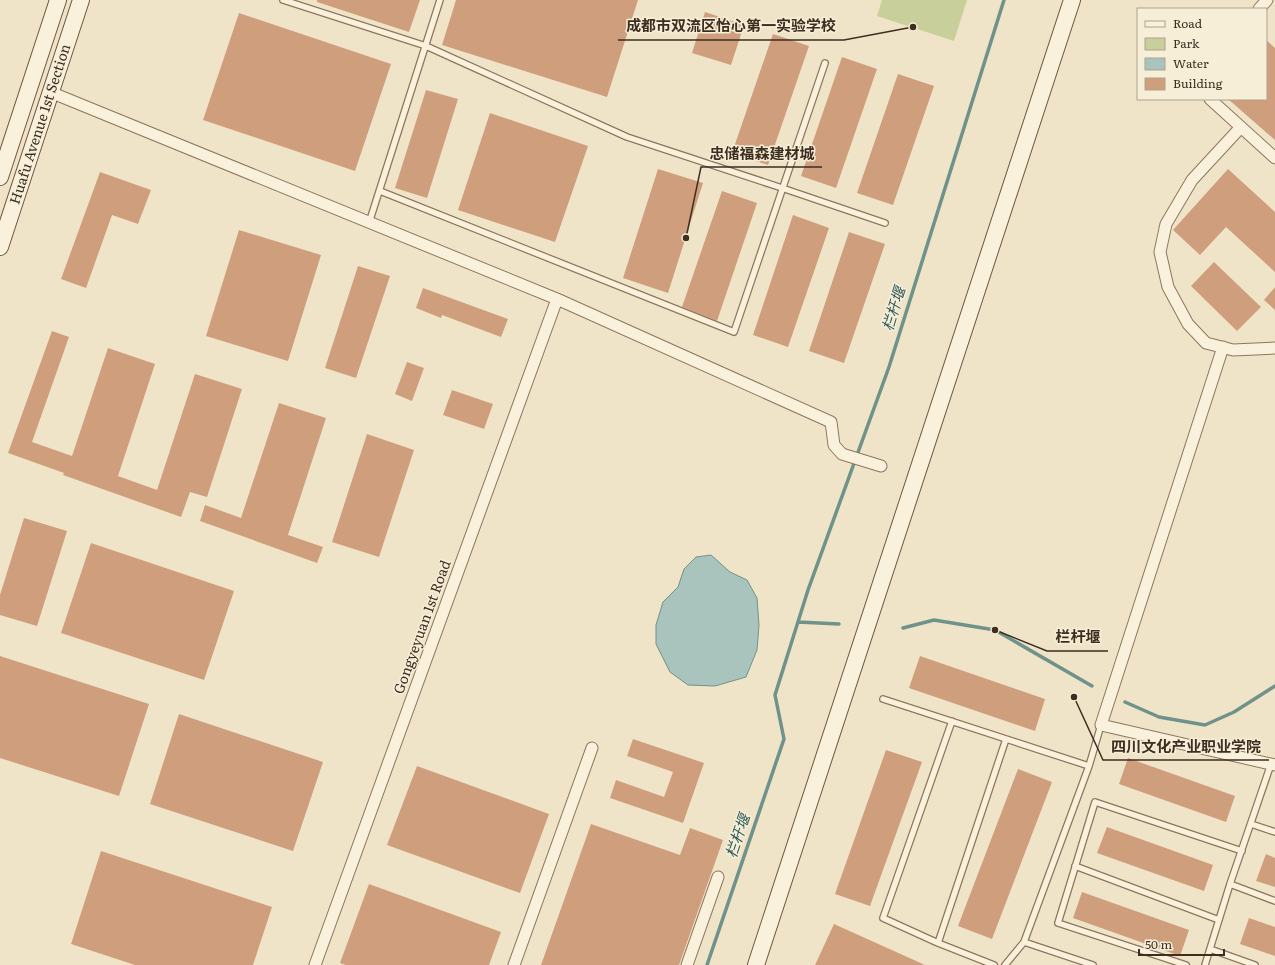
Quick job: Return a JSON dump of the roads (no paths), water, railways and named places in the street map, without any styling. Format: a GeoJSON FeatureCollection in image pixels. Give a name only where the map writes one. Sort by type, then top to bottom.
{"type":"FeatureCollection","features":[{"type":"Feature","properties":{"kind":"street"},"geometry":{"type":"LineString","coordinates":[[0,177],[58,0]]}},
{"type":"Feature","properties":{"kind":"street","name":"Huafu Avenue 1st Section"},"geometry":{"type":"LineString","coordinates":[[0,247],[81,0]]}},
{"type":"Feature","properties":{"kind":"street"},"geometry":{"type":"LineString","coordinates":[[756,965],[1072,0]]}},
{"type":"Feature","properties":{"kind":"street"},"geometry":{"type":"LineString","coordinates":[[1260,8],[1267,0]]}},
{"type":"Feature","properties":{"kind":"street"},"geometry":{"type":"LineString","coordinates":[[50,92],[557,299],[832,422],[834,445],[842,454],[881,466]]}},
{"type":"Feature","properties":{"kind":"street"},"geometry":{"type":"LineString","coordinates":[[1211,100],[1275,158]]}},
{"type":"Feature","properties":{"kind":"street"},"geometry":{"type":"LineString","coordinates":[[1241,127],[1192,180],[1166,224],[1160,252],[1168,287],[1188,324],[1206,342],[1233,350],[1275,348]]}},
{"type":"Feature","properties":{"kind":"street","name":"Gongyeyuan 1st Road"},"geometry":{"type":"LineString","coordinates":[[314,965],[557,299]]}},
{"type":"Feature","properties":{"kind":"street"},"geometry":{"type":"LineString","coordinates":[[1223,347],[1101,725],[1273,764]]}},
{"type":"Feature","properties":{"kind":"street"},"geometry":{"type":"LineString","coordinates":[[514,965],[592,748]]}},
{"type":"Feature","properties":{"kind":"street"},"geometry":{"type":"LineString","coordinates":[[687,965],[718,877]]}},
{"type":"Feature","properties":{"kind":"lane"},"geometry":{"type":"LineString","coordinates":[[283,0],[426,46],[627,137],[885,223]]}},
{"type":"Feature","properties":{"kind":"lane"},"geometry":{"type":"LineString","coordinates":[[369,223],[440,0]]}},
{"type":"Feature","properties":{"kind":"lane"},"geometry":{"type":"LineString","coordinates":[[380,191],[734,332],[825,63]]}},
{"type":"Feature","properties":{"kind":"lane"},"geometry":{"type":"LineString","coordinates":[[883,699],[1089,766]]}},
{"type":"Feature","properties":{"kind":"lane"},"geometry":{"type":"LineString","coordinates":[[952,721],[883,918],[938,943],[994,965]]}},
{"type":"Feature","properties":{"kind":"lane"},"geometry":{"type":"LineString","coordinates":[[1005,965],[1024,942],[1089,766],[1101,725]]}},
{"type":"Feature","properties":{"kind":"lane"},"geometry":{"type":"LineString","coordinates":[[938,943],[1006,739]]}},
{"type":"Feature","properties":{"kind":"lane"},"geometry":{"type":"LineString","coordinates":[[1205,965],[1230,884],[1273,764]]}},
{"type":"Feature","properties":{"kind":"lane"},"geometry":{"type":"LineString","coordinates":[[1186,965],[1058,924],[1095,802],[1242,851]]}},
{"type":"Feature","properties":{"kind":"lane"},"geometry":{"type":"LineString","coordinates":[[1251,824],[1275,832]]}},
{"type":"Feature","properties":{"kind":"lane"},"geometry":{"type":"LineString","coordinates":[[1075,866],[1219,920]]}},
{"type":"Feature","properties":{"kind":"lane"},"geometry":{"type":"LineString","coordinates":[[1230,884],[1275,901]]}},
{"type":"Feature","properties":{"kind":"lane"},"geometry":{"type":"LineString","coordinates":[[1024,942],[1093,965]]}},
{"type":"Feature","properties":{"kind":"lane"},"geometry":{"type":"LineString","coordinates":[[1210,949],[1255,965]]}},
{"type":"Feature","properties":{"kind":"water"},"geometry":{"type":"Polygon","coordinates":[[[711,555],[730,572],[747,580],[757,598],[759,625],[757,650],[746,677],[715,686],[688,685],[670,672],[656,644],[656,625],[663,602],[678,587],[684,569],[696,557],[711,555]]]}},
{"type":"Feature","properties":{"kind":"waterway","name":"栏杆堰"},"geometry":{"type":"LineString","coordinates":[[707,965],[784,739],[775,695],[808,590],[889,367],[1004,0]]}},
{"type":"Feature","properties":{"kind":"waterway","name":"栏杆堰"},"geometry":{"type":"LineString","coordinates":[[903,628],[934,620],[995,630],[1092,686]]}},
{"type":"Feature","properties":{"kind":"waterway","name":"栏杆堰"},"geometry":{"type":"LineString","coordinates":[[798,622],[839,624]]}},
{"type":"Feature","properties":{"kind":"waterway","name":"栏杆堰"},"geometry":{"type":"LineString","coordinates":[[1125,702],[1159,717],[1205,725],[1234,712],[1275,686]]}},
{"type":"Feature","properties":{"kind":"place","name":"成都市双流区怡心第一实验学校"},"geometry":{"type":"Point","coordinates":[913,27]}},
{"type":"Feature","properties":{"kind":"place","name":"忠储福森建材城"},"geometry":{"type":"Point","coordinates":[686,238]}},
{"type":"Feature","properties":{"kind":"place","name":"栏杆堰"},"geometry":{"type":"Point","coordinates":[995,630]}},
{"type":"Feature","properties":{"kind":"place","name":"四川文化产业职业学院"},"geometry":{"type":"Point","coordinates":[1074,697]}}]}
